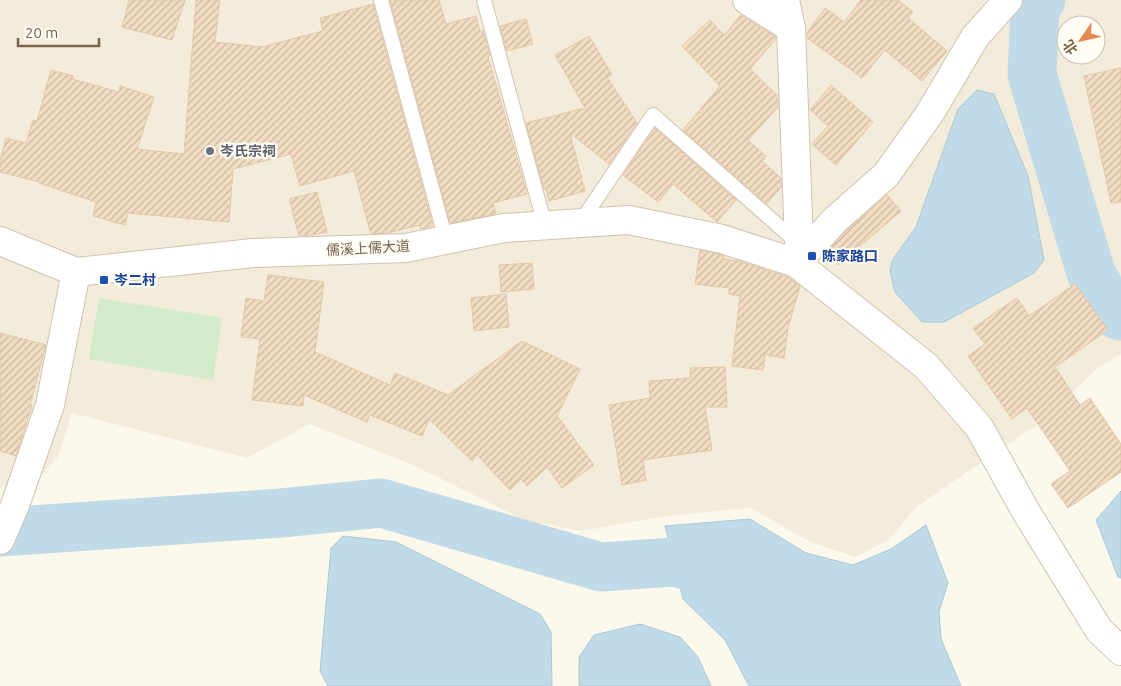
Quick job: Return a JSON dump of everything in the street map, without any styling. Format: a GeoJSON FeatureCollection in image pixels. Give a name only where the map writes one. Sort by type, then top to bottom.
{"type":"FeatureCollection","features":[{"type":"Feature","properties":{"kind":"street"},"geometry":{"type":"LineString","coordinates":[[747,0],[791,28]]}},
{"type":"Feature","properties":{"kind":"street"},"geometry":{"type":"LineString","coordinates":[[786,0],[791,28],[798,253],[926,366],[979,427],[1025,510],[1099,630],[1121,651]]}},
{"type":"Feature","properties":{"kind":"street"},"geometry":{"type":"LineString","coordinates":[[798,253],[886,175],[930,113],[975,37],[1008,0]]}},
{"type":"Feature","properties":{"kind":"street","name":"儒溪上儒大道"},"geometry":{"type":"LineString","coordinates":[[0,241],[76,272],[253,253],[406,248],[504,228],[629,220],[798,253]]}},
{"type":"Feature","properties":{"kind":"street"},"geometry":{"type":"LineString","coordinates":[[0,540],[15,505],[50,405],[76,272]]}},
{"type":"Feature","properties":{"kind":"lane"},"geometry":{"type":"LineString","coordinates":[[381,0],[446,240]]}},
{"type":"Feature","properties":{"kind":"lane"},"geometry":{"type":"LineString","coordinates":[[484,0],[544,226]]}},
{"type":"Feature","properties":{"kind":"lane"},"geometry":{"type":"LineString","coordinates":[[580,223],[653,115],[798,253]]}},
{"type":"Feature","properties":{"kind":"shaded area"},"geometry":{"type":"Polygon","coordinates":[[[0,0],[1121,0],[1121,354],[1100,366],[1042,421],[915,508],[890,539],[856,557],[810,542],[751,508],[667,516],[581,531],[524,520],[413,465],[309,424],[247,458],[72,413],[58,457],[43,473],[0,488],[0,0]]]}},
{"type":"Feature","properties":{"kind":"green space"},"geometry":{"type":"Polygon","coordinates":[[[99,298],[222,318],[213,380],[89,359],[99,298]]]}},
{"type":"Feature","properties":{"kind":"water"},"geometry":{"type":"Polygon","coordinates":[[[977,90],[994,94],[1028,176],[1044,260],[1034,273],[944,322],[922,322],[895,292],[890,271],[893,259],[916,227],[958,109],[977,90]]]}},
{"type":"Feature","properties":{"kind":"water"},"geometry":{"type":"Polygon","coordinates":[[[1121,491],[1121,578],[1118,577],[1096,520],[1121,491]]]}},
{"type":"Feature","properties":{"kind":"water"},"geometry":{"type":"Polygon","coordinates":[[[750,519],[806,553],[853,565],[891,549],[926,525],[948,583],[939,612],[941,639],[961,686],[749,686],[725,640],[683,599],[665,526],[750,519]]]}},
{"type":"Feature","properties":{"kind":"water"},"geometry":{"type":"Polygon","coordinates":[[[343,536],[396,542],[540,614],[551,632],[552,686],[328,686],[320,671],[331,548],[343,536]]]}},
{"type":"Feature","properties":{"kind":"water"},"geometry":{"type":"Polygon","coordinates":[[[640,624],[680,637],[698,657],[711,686],[579,686],[579,657],[594,635],[640,624]]]}},
{"type":"Feature","properties":{"kind":"building"},"geometry":{"type":"Polygon","coordinates":[[[129,0],[185,0],[172,40],[122,27],[129,0]]]}},
{"type":"Feature","properties":{"kind":"building"},"geometry":{"type":"Polygon","coordinates":[[[196,0],[220,0],[215,42],[262,47],[323,31],[320,18],[373,4],[433,226],[421,229],[419,225],[388,233],[371,234],[354,171],[300,186],[291,154],[233,169],[229,222],[128,213],[125,225],[93,216],[96,202],[40,182],[0,172],[0,161],[6,138],[26,143],[33,120],[37,121],[51,70],[73,76],[72,79],[119,92],[120,86],[154,97],[137,149],[184,154],[196,0]]]}},
{"type":"Feature","properties":{"kind":"building"},"geometry":{"type":"Polygon","coordinates":[[[390,0],[439,0],[446,24],[476,16],[480,31],[483,31],[490,56],[488,56],[527,194],[493,203],[496,214],[450,223],[390,0]]]}},
{"type":"Feature","properties":{"kind":"building"},"geometry":{"type":"Polygon","coordinates":[[[861,0],[898,0],[913,12],[908,18],[947,51],[922,81],[885,50],[862,78],[807,38],[807,33],[825,8],[844,22],[861,0]]]}},
{"type":"Feature","properties":{"kind":"building"},"geometry":{"type":"Polygon","coordinates":[[[741,15],[776,37],[750,69],[778,96],[778,107],[748,140],[766,156],[762,161],[781,178],[781,187],[767,204],[683,130],[720,86],[682,46],[710,20],[724,35],[741,15]]]}},
{"type":"Feature","properties":{"kind":"building"},"geometry":{"type":"Polygon","coordinates":[[[526,19],[533,44],[507,51],[500,26],[526,19]]]}},
{"type":"Feature","properties":{"kind":"building"},"geometry":{"type":"Polygon","coordinates":[[[589,36],[612,75],[607,77],[637,123],[609,164],[570,133],[585,191],[549,201],[526,123],[585,108],[555,55],[589,36]]]}},
{"type":"Feature","properties":{"kind":"building"},"geometry":{"type":"Polygon","coordinates":[[[1121,68],[1121,202],[1111,203],[1084,76],[1121,68]]]}},
{"type":"Feature","properties":{"kind":"building"},"geometry":{"type":"Polygon","coordinates":[[[831,85],[873,122],[836,165],[812,144],[828,126],[810,110],[831,85]]]}},
{"type":"Feature","properties":{"kind":"building"},"geometry":{"type":"Polygon","coordinates":[[[655,128],[736,200],[717,222],[673,184],[658,202],[623,175],[655,128]]]}},
{"type":"Feature","properties":{"kind":"building"},"geometry":{"type":"Polygon","coordinates":[[[317,192],[327,232],[299,236],[289,199],[317,192]]]}},
{"type":"Feature","properties":{"kind":"building"},"geometry":{"type":"Polygon","coordinates":[[[887,195],[901,211],[838,265],[827,252],[846,231],[887,195]]]}},
{"type":"Feature","properties":{"kind":"building"},"geometry":{"type":"Polygon","coordinates":[[[700,250],[724,256],[724,259],[738,261],[788,277],[800,286],[788,328],[784,358],[765,355],[763,370],[732,366],[740,296],[729,294],[729,288],[695,284],[700,250]]]}},
{"type":"Feature","properties":{"kind":"building"},"geometry":{"type":"Polygon","coordinates":[[[532,263],[534,289],[501,292],[499,265],[532,263]]]}},
{"type":"Feature","properties":{"kind":"building"},"geometry":{"type":"Polygon","coordinates":[[[268,275],[324,282],[315,352],[390,385],[395,373],[448,395],[522,341],[580,369],[557,416],[594,465],[562,488],[547,467],[527,486],[521,479],[510,490],[477,455],[472,461],[429,419],[422,436],[370,415],[367,422],[304,395],[303,406],[252,400],[260,339],[241,337],[246,298],[264,301],[268,275]]]}},
{"type":"Feature","properties":{"kind":"building"},"geometry":{"type":"Polygon","coordinates":[[[1075,284],[1108,330],[1055,367],[1080,405],[1090,398],[1121,444],[1121,472],[1068,508],[1051,484],[1070,471],[1027,408],[1012,419],[968,356],[985,344],[973,328],[1017,298],[1029,316],[1075,284]]]}},
{"type":"Feature","properties":{"kind":"building"},"geometry":{"type":"Polygon","coordinates":[[[506,294],[509,327],[474,331],[471,298],[506,294]]]}},
{"type":"Feature","properties":{"kind":"building"},"geometry":{"type":"Polygon","coordinates":[[[0,333],[46,345],[30,405],[32,405],[16,456],[0,451],[0,333]]]}},
{"type":"Feature","properties":{"kind":"building"},"geometry":{"type":"Polygon","coordinates":[[[725,367],[727,407],[705,407],[712,450],[643,460],[646,480],[622,485],[609,405],[650,398],[649,381],[690,378],[690,368],[725,367]]]}},
{"type":"Feature","properties":{"kind":"waterway"},"geometry":{"type":"LineString","coordinates":[[1041,0],[1035,10],[1032,74],[1091,273],[1113,313],[1121,316]]}},
{"type":"Feature","properties":{"kind":"waterway"},"geometry":{"type":"LineString","coordinates":[[0,532],[281,513],[381,503],[601,567],[674,562],[722,573],[737,581]]}},
{"type":"Feature","properties":{"kind":"place","name":"岑氏宗祠"},"geometry":{"type":"Point","coordinates":[210,151]}},
{"type":"Feature","properties":{"kind":"place","name":"陈家路口"},"geometry":{"type":"Point","coordinates":[812,256]}},
{"type":"Feature","properties":{"kind":"place","name":"岑二村"},"geometry":{"type":"Point","coordinates":[104,280]}}]}
